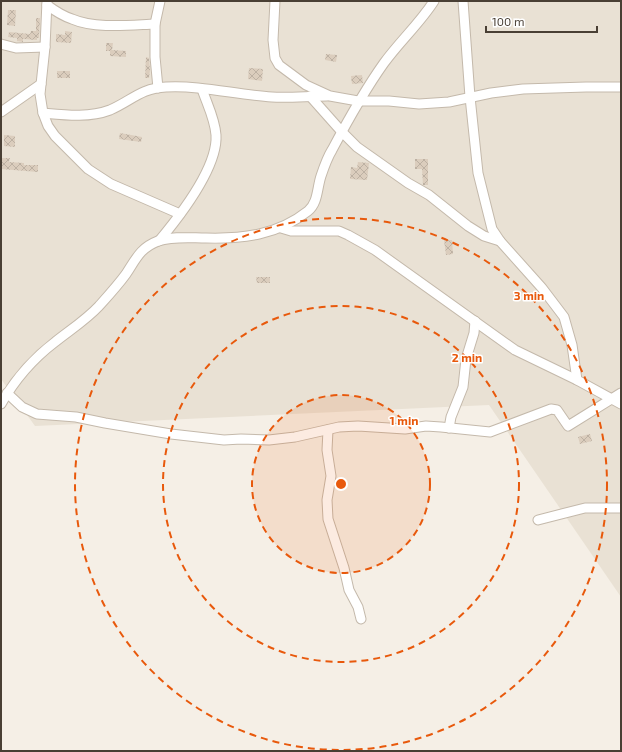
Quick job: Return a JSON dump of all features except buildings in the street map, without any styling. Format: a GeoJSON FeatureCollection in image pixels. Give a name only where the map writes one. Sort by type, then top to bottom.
{"type":"FeatureCollection","features":[{"type":"Feature","properties":{"kind":"street"},"geometry":{"type":"LineString","coordinates":[[158,88],[155,57],[155,24],[160,1]]}},
{"type":"Feature","properties":{"kind":"street"},"geometry":{"type":"LineString","coordinates":[[275,1],[273,40],[275,58],[280,65],[306,85],[330,96]]}},
{"type":"Feature","properties":{"kind":"street"},"geometry":{"type":"LineString","coordinates":[[1,404],[7,393],[34,361],[55,342],[69,333],[99,306],[125,275],[137,256],[146,248],[158,241],[174,238],[223,239],[263,234],[281,228],[314,206],[321,176],[329,156],[358,101],[385,62],[426,14],[434,1]]}},
{"type":"Feature","properties":{"kind":"street"},"geometry":{"type":"LineString","coordinates":[[463,1],[470,97],[478,173],[492,229],[500,241],[564,317],[572,345],[576,380]]}},
{"type":"Feature","properties":{"kind":"street"},"geometry":{"type":"LineString","coordinates":[[47,3],[72,20],[86,23],[114,25],[155,24]]}},
{"type":"Feature","properties":{"kind":"street"},"geometry":{"type":"LineString","coordinates":[[47,3],[45,47],[40,94],[43,114],[48,126],[55,136],[88,169],[111,184],[180,214]]}},
{"type":"Feature","properties":{"kind":"street"},"geometry":{"type":"LineString","coordinates":[[1,44],[16,48],[45,47]]}},
{"type":"Feature","properties":{"kind":"street"},"geometry":{"type":"LineString","coordinates":[[1,112],[41,84]]}},
{"type":"Feature","properties":{"kind":"street"},"geometry":{"type":"LineString","coordinates":[[43,114],[73,116],[97,113],[110,110],[135,95],[150,89],[166,87],[202,89],[274,97],[330,96],[358,101],[389,101],[419,104],[449,102],[470,97],[522,89],[621,87]]}},
{"type":"Feature","properties":{"kind":"street"},"geometry":{"type":"LineString","coordinates":[[158,241],[180,214],[205,176],[216,147],[214,121],[202,89]]}},
{"type":"Feature","properties":{"kind":"street"},"geometry":{"type":"LineString","coordinates":[[310,96],[357,147],[408,184],[429,195],[468,226],[484,236],[500,241]]}},
{"type":"Feature","properties":{"kind":"street"},"geometry":{"type":"LineString","coordinates":[[281,228],[291,231],[339,231],[348,235],[375,250],[515,350],[621,404]]}},
{"type":"Feature","properties":{"kind":"street"},"geometry":{"type":"LineString","coordinates":[[449,428],[451,417],[463,387],[466,359],[474,333],[475,321]]}},
{"type":"Feature","properties":{"kind":"street"},"geometry":{"type":"LineString","coordinates":[[7,393],[22,407],[37,414],[76,417],[171,434],[224,440],[269,440],[295,437],[339,427],[358,426],[405,429],[426,426],[490,432],[551,409],[557,410],[568,426],[621,393]]}},
{"type":"Feature","properties":{"kind":"street"},"geometry":{"type":"LineString","coordinates":[[328,430],[327,450],[331,476],[327,500],[328,519],[344,568],[349,590],[358,607],[361,619]]}},
{"type":"Feature","properties":{"kind":"street"},"geometry":{"type":"LineString","coordinates":[[538,520],[585,508],[621,508]]}},
{"type":"Feature","properties":{"kind":"shaded area"},"geometry":{"type":"Polygon","coordinates":[[[1,1],[621,1],[621,597],[489,405],[35,426],[1,379],[1,1]]]}}]}
